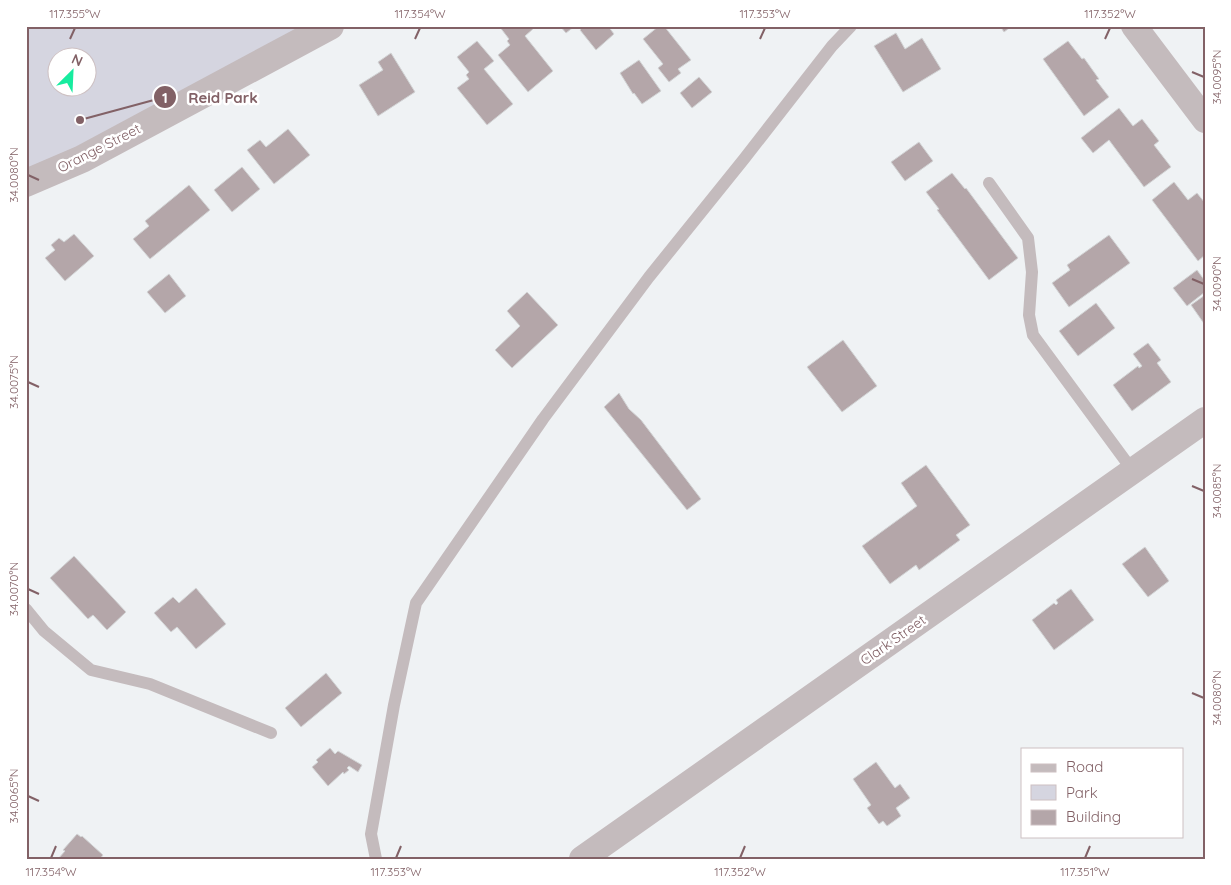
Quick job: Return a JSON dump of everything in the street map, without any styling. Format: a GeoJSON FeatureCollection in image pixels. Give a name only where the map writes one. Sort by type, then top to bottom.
{"type":"FeatureCollection","features":[{"type":"Feature","properties":{"kind":"street","name":"Orange Street"},"geometry":{"type":"LineString","coordinates":[[26,183],[82,159],[330,26]]}},
{"type":"Feature","properties":{"kind":"street"},"geometry":{"type":"LineString","coordinates":[[1134,26],[1205,120]]}},
{"type":"Feature","properties":{"kind":"street","name":"Clark Street"},"geometry":{"type":"LineString","coordinates":[[582,859],[1205,420]]}},
{"type":"Feature","properties":{"kind":"lane"},"geometry":{"type":"LineString","coordinates":[[376,859],[371,834],[394,705],[416,604],[544,419],[649,277],[832,46],[851,26]]}},
{"type":"Feature","properties":{"kind":"lane"},"geometry":{"type":"LineString","coordinates":[[989,183],[1028,238],[1032,272],[1029,315],[1032,335],[1133,471]]}},
{"type":"Feature","properties":{"kind":"lane"},"geometry":{"type":"LineString","coordinates":[[26,608],[44,631],[91,670],[150,684],[271,733]]}},
{"type":"Feature","properties":{"kind":"green space"},"geometry":{"type":"Polygon","coordinates":[[[26,26],[311,26],[26,175],[26,26]]]}},
{"type":"Feature","properties":{"kind":"building"},"geometry":{"type":"Polygon","coordinates":[[[499,26],[530,26],[533,29],[525,36],[553,71],[528,92],[498,55],[510,45],[507,41],[509,39],[499,26]]]}},
{"type":"Feature","properties":{"kind":"building"},"geometry":{"type":"Polygon","coordinates":[[[560,26],[575,26],[566,33],[560,26]]]}},
{"type":"Feature","properties":{"kind":"building"},"geometry":{"type":"Polygon","coordinates":[[[584,26],[608,26],[614,34],[596,50],[580,30],[584,26]]]}},
{"type":"Feature","properties":{"kind":"building"},"geometry":{"type":"Polygon","coordinates":[[[659,26],[664,26],[691,60],[678,69],[681,73],[669,82],[658,68],[663,64],[643,39],[659,26]]]}},
{"type":"Feature","properties":{"kind":"building"},"geometry":{"type":"Polygon","coordinates":[[[1000,26],[1012,26],[1004,32],[1000,26]]]}},
{"type":"Feature","properties":{"kind":"building"},"geometry":{"type":"Polygon","coordinates":[[[896,33],[905,49],[922,38],[941,69],[903,92],[874,46],[896,33]]]}},
{"type":"Feature","properties":{"kind":"building"},"geometry":{"type":"Polygon","coordinates":[[[477,41],[494,61],[484,69],[513,104],[487,125],[457,88],[469,79],[466,75],[469,72],[457,57],[477,41]]]}},
{"type":"Feature","properties":{"kind":"building"},"geometry":{"type":"Polygon","coordinates":[[[1068,41],[1082,59],[1084,58],[1099,79],[1096,80],[1109,97],[1084,116],[1043,59],[1068,41]]]}},
{"type":"Feature","properties":{"kind":"building"},"geometry":{"type":"Polygon","coordinates":[[[391,53],[415,92],[378,116],[359,85],[383,70],[378,62],[391,53]]]}},
{"type":"Feature","properties":{"kind":"building"},"geometry":{"type":"Polygon","coordinates":[[[639,60],[661,91],[642,104],[633,94],[620,73],[639,60]]]}},
{"type":"Feature","properties":{"kind":"building"},"geometry":{"type":"Polygon","coordinates":[[[699,77],[712,92],[692,108],[680,93],[699,77]]]}},
{"type":"Feature","properties":{"kind":"building"},"geometry":{"type":"Polygon","coordinates":[[[1119,108],[1133,126],[1142,119],[1159,141],[1154,145],[1171,167],[1144,187],[1109,140],[1093,153],[1081,138],[1119,108]]]}},
{"type":"Feature","properties":{"kind":"building"},"geometry":{"type":"Polygon","coordinates":[[[288,129],[310,155],[274,184],[247,150],[260,140],[266,147],[288,129]]]}},
{"type":"Feature","properties":{"kind":"building"},"geometry":{"type":"Polygon","coordinates":[[[919,142],[933,161],[905,181],[891,162],[919,142]]]}},
{"type":"Feature","properties":{"kind":"building"},"geometry":{"type":"Polygon","coordinates":[[[242,167],[260,189],[232,212],[214,190],[242,167]]]}},
{"type":"Feature","properties":{"kind":"building"},"geometry":{"type":"Polygon","coordinates":[[[952,173],[966,188],[1018,258],[989,280],[937,210],[939,209],[926,192],[952,173]]]}},
{"type":"Feature","properties":{"kind":"building"},"geometry":{"type":"Polygon","coordinates":[[[1174,182],[1188,200],[1197,193],[1205,203],[1205,255],[1198,261],[1152,200],[1174,182]]]}},
{"type":"Feature","properties":{"kind":"building"},"geometry":{"type":"Polygon","coordinates":[[[189,185],[210,210],[150,259],[133,239],[149,226],[145,221],[189,185]]]}},
{"type":"Feature","properties":{"kind":"building"},"geometry":{"type":"Polygon","coordinates":[[[74,234],[94,256],[65,281],[45,258],[55,250],[51,245],[59,238],[64,242],[74,234]]]}},
{"type":"Feature","properties":{"kind":"building"},"geometry":{"type":"Polygon","coordinates":[[[1109,235],[1130,263],[1069,307],[1052,283],[1070,270],[1067,265],[1109,235]]]}},
{"type":"Feature","properties":{"kind":"building"},"geometry":{"type":"Polygon","coordinates":[[[1197,270],[1205,281],[1205,292],[1187,306],[1173,288],[1197,270]]]}},
{"type":"Feature","properties":{"kind":"building"},"geometry":{"type":"Polygon","coordinates":[[[169,274],[186,296],[165,313],[147,292],[169,274]]]}},
{"type":"Feature","properties":{"kind":"building"},"geometry":{"type":"Polygon","coordinates":[[[527,292],[558,325],[512,368],[495,350],[520,326],[507,311],[527,292]]]}},
{"type":"Feature","properties":{"kind":"building"},"geometry":{"type":"Polygon","coordinates":[[[1205,295],[1205,325],[1191,305],[1205,295]]]}},
{"type":"Feature","properties":{"kind":"building"},"geometry":{"type":"Polygon","coordinates":[[[1096,303],[1115,328],[1078,356],[1059,331],[1096,303]]]}},
{"type":"Feature","properties":{"kind":"building"},"geometry":{"type":"Polygon","coordinates":[[[843,340],[877,386],[842,412],[807,367],[843,340]]]}},
{"type":"Feature","properties":{"kind":"building"},"geometry":{"type":"Polygon","coordinates":[[[1148,343],[1161,360],[1157,363],[1171,382],[1132,411],[1113,385],[1138,366],[1139,368],[1142,366],[1133,354],[1148,343]]]}},
{"type":"Feature","properties":{"kind":"building"},"geometry":{"type":"Polygon","coordinates":[[[619,393],[629,409],[641,420],[701,499],[687,510],[604,407],[619,393]]]}},
{"type":"Feature","properties":{"kind":"building"},"geometry":{"type":"Polygon","coordinates":[[[926,465],[970,525],[956,535],[960,540],[919,570],[916,565],[890,584],[862,546],[917,506],[901,483],[926,465]]]}},
{"type":"Feature","properties":{"kind":"building"},"geometry":{"type":"Polygon","coordinates":[[[1145,547],[1169,581],[1148,597],[1122,564],[1145,547]]]}},
{"type":"Feature","properties":{"kind":"building"},"geometry":{"type":"Polygon","coordinates":[[[74,556],[126,612],[107,630],[93,615],[88,619],[50,578],[74,556]]]}},
{"type":"Feature","properties":{"kind":"building"},"geometry":{"type":"Polygon","coordinates":[[[196,588],[226,624],[196,649],[177,627],[171,632],[154,613],[173,597],[179,603],[196,588]]]}},
{"type":"Feature","properties":{"kind":"building"},"geometry":{"type":"Polygon","coordinates":[[[1071,589],[1094,620],[1054,650],[1032,620],[1054,603],[1056,605],[1058,603],[1056,600],[1071,589]]]}},
{"type":"Feature","properties":{"kind":"building"},"geometry":{"type":"Polygon","coordinates":[[[326,673],[342,693],[301,727],[285,708],[326,673]]]}},
{"type":"Feature","properties":{"kind":"building"},"geometry":{"type":"Polygon","coordinates":[[[330,748],[335,754],[338,751],[362,765],[358,772],[349,766],[347,768],[349,770],[344,774],[343,772],[328,786],[312,767],[318,762],[316,760],[330,748]]]}},
{"type":"Feature","properties":{"kind":"building"},"geometry":{"type":"Polygon","coordinates":[[[876,762],[895,788],[900,784],[910,798],[896,808],[901,816],[887,826],[883,821],[879,824],[867,808],[871,805],[853,779],[876,762]]]}},
{"type":"Feature","properties":{"kind":"building"},"geometry":{"type":"Polygon","coordinates":[[[77,834],[82,836],[103,855],[100,859],[58,859],[77,834]]]}},
{"type":"Feature","properties":{"kind":"place","name":"Reid Park"},"geometry":{"type":"Point","coordinates":[80,120]}}]}
